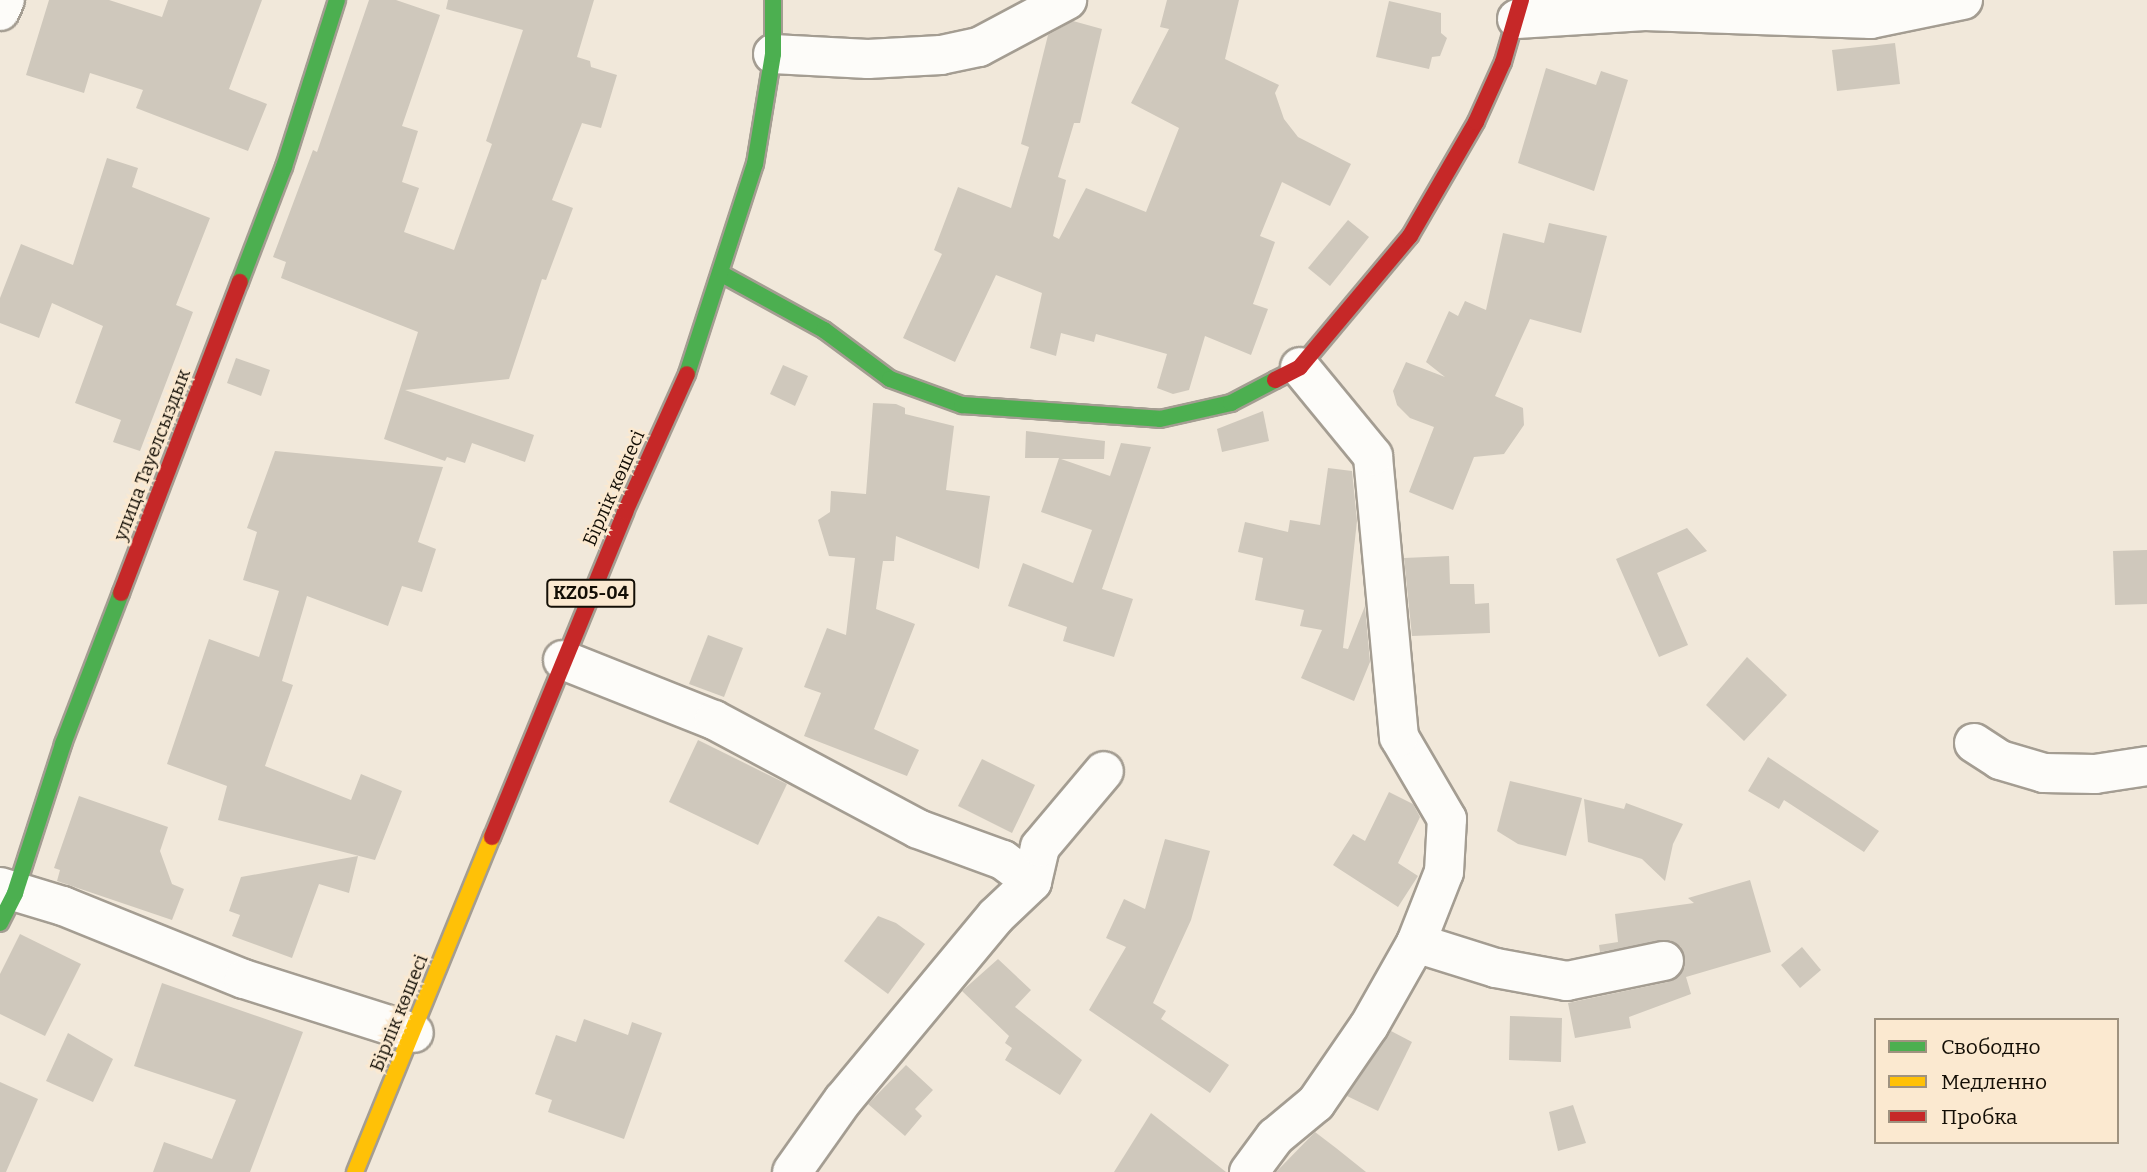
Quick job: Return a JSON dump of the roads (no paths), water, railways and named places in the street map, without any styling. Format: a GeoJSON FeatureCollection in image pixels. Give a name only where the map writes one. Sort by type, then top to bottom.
{"type":"FeatureCollection","features":[{"type":"Feature","properties":{"kind":"street"},"geometry":{"type":"LineString","coordinates":[[0,11],[5,0]]}},
{"type":"Feature","properties":{"kind":"street","name":"улица Тауелсыздык"},"geometry":{"type":"LineString","coordinates":[[5,901],[62,744],[284,167],[337,0]]}},
{"type":"Feature","properties":{"kind":"street","name":"Бірлік көшесі"},"geometry":{"type":"LineString","coordinates":[[355,1172],[414,1033],[563,660],[681,392],[755,164],[773,54],[773,0]]}},
{"type":"Feature","properties":{"kind":"street"},"geometry":{"type":"LineString","coordinates":[[773,54],[868,59],[941,55],[979,47],[1067,0]]}},
{"type":"Feature","properties":{"kind":"street"},"geometry":{"type":"LineString","coordinates":[[720,273],[824,330],[890,379],[962,405],[1160,419],[1231,403],[1300,367],[1410,236],[1444,181],[1503,62],[1519,10],[1645,11],[1871,19],[1950,6],[1963,0]]}},
{"type":"Feature","properties":{"kind":"street"},"geometry":{"type":"LineString","coordinates":[[1249,1172],[1275,1137],[1317,1102],[1369,1026],[1416,943],[1444,873],[1447,819],[1399,737],[1373,456],[1300,367]]}},
{"type":"Feature","properties":{"kind":"street"},"geometry":{"type":"LineString","coordinates":[[563,660],[714,720],[918,829],[1003,860],[1032,882]]}},
{"type":"Feature","properties":{"kind":"street"},"geometry":{"type":"LineString","coordinates":[[1974,743],[2000,760],[2043,772],[2095,774],[2147,766]]}},
{"type":"Feature","properties":{"kind":"street"},"geometry":{"type":"LineString","coordinates":[[792,1172],[843,1100],[996,916],[1032,882],[1040,847],[1104,771]]}},
{"type":"Feature","properties":{"kind":"street"},"geometry":{"type":"LineString","coordinates":[[5,901],[64,906],[244,979],[414,1033]]}},
{"type":"Feature","properties":{"kind":"street"},"geometry":{"type":"LineString","coordinates":[[1416,943],[1496,968],[1567,981],[1664,961]]}}]}
